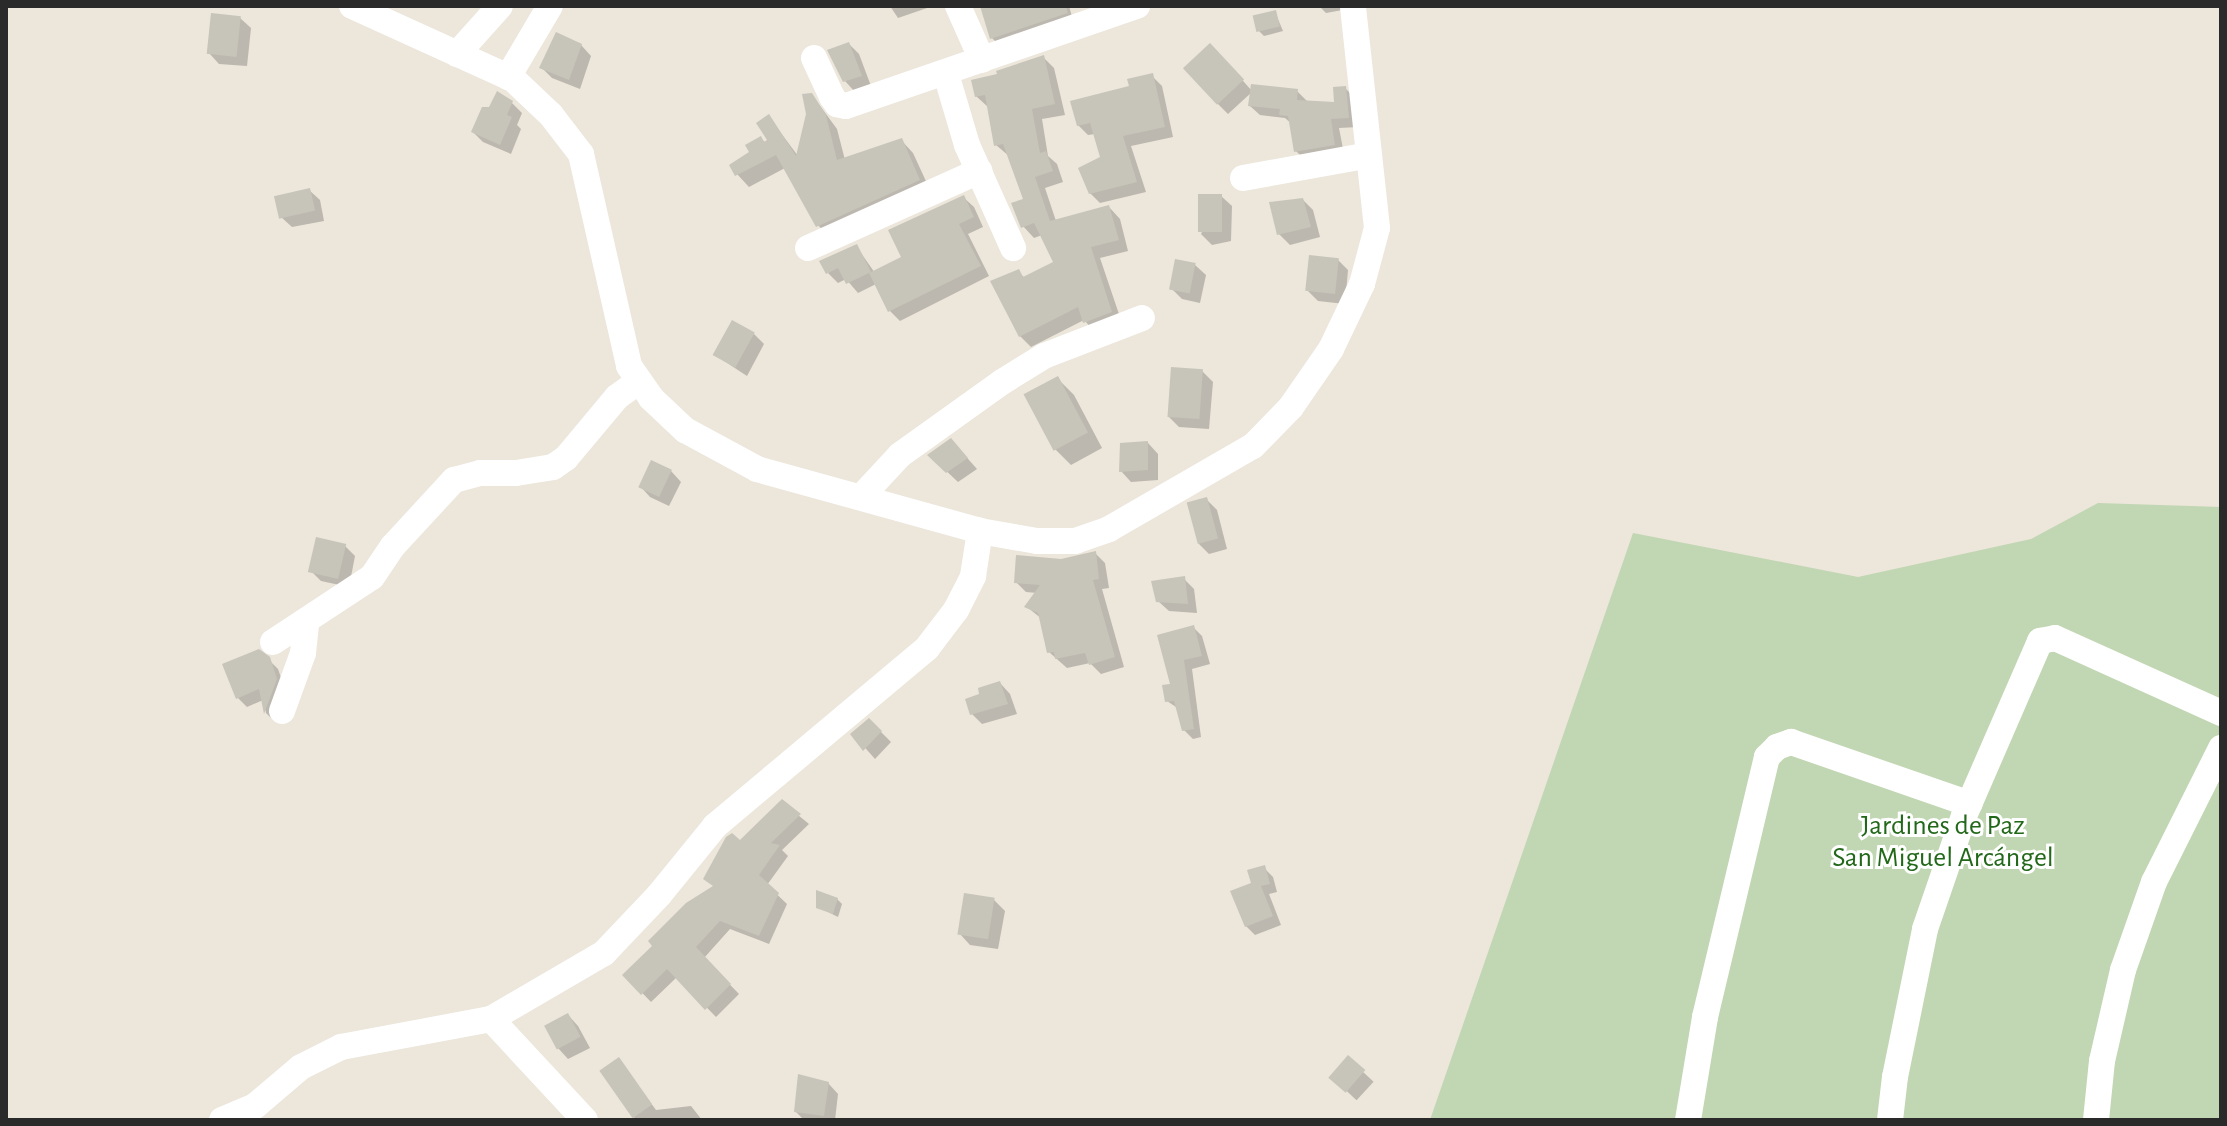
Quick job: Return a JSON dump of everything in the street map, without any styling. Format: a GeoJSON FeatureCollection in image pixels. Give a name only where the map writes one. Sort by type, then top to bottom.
{"type":"FeatureCollection","features":[{"type":"Feature","properties":{"kind":"street"},"geometry":{"type":"LineString","coordinates":[[352,6],[508,77],[551,115],[581,154],[629,366],[651,398],[685,430],[757,469],[980,531],[1037,541],[1075,541],[1109,529],[1253,446],[1291,407],[1331,349],[1362,284],[1377,228],[1353,6]]}},
{"type":"Feature","properties":{"kind":"street"},"geometry":{"type":"LineString","coordinates":[[457,54],[500,6]]}},
{"type":"Feature","properties":{"kind":"street"},"geometry":{"type":"LineString","coordinates":[[508,77],[550,6]]}},
{"type":"Feature","properties":{"kind":"street"},"geometry":{"type":"LineString","coordinates":[[958,6],[982,60]]}},
{"type":"Feature","properties":{"kind":"street"},"geometry":{"type":"LineString","coordinates":[[814,58],[832,97],[837,104],[846,106],[1137,6]]}},
{"type":"Feature","properties":{"kind":"street"},"geometry":{"type":"LineString","coordinates":[[946,74],[967,145],[1013,248]]}},
{"type":"Feature","properties":{"kind":"street"},"geometry":{"type":"LineString","coordinates":[[1243,178],[1369,155]]}},
{"type":"Feature","properties":{"kind":"street"},"geometry":{"type":"LineString","coordinates":[[808,248],[979,171]]}},
{"type":"Feature","properties":{"kind":"street"},"geometry":{"type":"LineString","coordinates":[[861,497],[900,455],[1002,382],[1044,356],[1142,318]]}},
{"type":"Feature","properties":{"kind":"street"},"geometry":{"type":"LineString","coordinates":[[273,642],[372,577],[393,546],[454,480],[480,473],[516,473],[553,467],[566,458],[617,397],[639,381]]}},
{"type":"Feature","properties":{"kind":"street"},"geometry":{"type":"LineString","coordinates":[[222,1120],[251,1113],[301,1067],[341,1047],[491,1019],[604,953],[659,895],[715,826],[927,648],[956,610],[973,576],[980,531]]}},
{"type":"Feature","properties":{"kind":"street"},"geometry":{"type":"LineString","coordinates":[[282,711],[303,653],[306,622]]}},
{"type":"Feature","properties":{"kind":"street"},"geometry":{"type":"LineString","coordinates":[[1890,1120],[1895,1077],[1925,929],[1970,804],[2040,641],[2055,638],[2221,713]]}},
{"type":"Feature","properties":{"kind":"street"},"geometry":{"type":"LineString","coordinates":[[1688,1120],[1705,1017],[1767,757],[1777,747],[1791,742],[1970,804]]}},
{"type":"Feature","properties":{"kind":"street"},"geometry":{"type":"LineString","coordinates":[[2096,1120],[2102,1061],[2123,970],[2154,882],[2221,748]]}},
{"type":"Feature","properties":{"kind":"street"},"geometry":{"type":"LineString","coordinates":[[491,1019],[585,1120]]}},
{"type":"Feature","properties":{"kind":"green space","name":"Jardines de Paz San Miguel Arcángel"},"geometry":{"type":"Polygon","coordinates":[[[2098,503],[2221,507],[2221,1120],[1430,1120],[1633,533],[1858,577],[2031,539],[2098,503]]]}},
{"type":"Feature","properties":{"kind":"building"},"geometry":{"type":"Polygon","coordinates":[[[980,6],[1066,6],[1068,13],[990,39],[980,6]]]}},
{"type":"Feature","properties":{"kind":"building"},"geometry":{"type":"Polygon","coordinates":[[[1276,10],[1280,27],[1256,32],[1253,15],[1276,10]]]}},
{"type":"Feature","properties":{"kind":"building"},"geometry":{"type":"Polygon","coordinates":[[[211,13],[241,16],[237,57],[207,54],[211,13]]]}},
{"type":"Feature","properties":{"kind":"building"},"geometry":{"type":"Polygon","coordinates":[[[556,32],[582,44],[569,80],[539,68],[556,32]]]}},
{"type":"Feature","properties":{"kind":"building"},"geometry":{"type":"Polygon","coordinates":[[[849,42],[862,76],[843,82],[827,50],[849,42]]]}},
{"type":"Feature","properties":{"kind":"building"},"geometry":{"type":"Polygon","coordinates":[[[1210,43],[1244,80],[1217,105],[1183,68],[1210,43]]]}},
{"type":"Feature","properties":{"kind":"building"},"geometry":{"type":"Polygon","coordinates":[[[1044,55],[1055,104],[1032,109],[1040,153],[1046,151],[1053,171],[1035,177],[1050,221],[1109,205],[1119,240],[1091,247],[1112,312],[1083,323],[1078,307],[1019,337],[990,281],[1019,269],[1023,277],[1053,262],[1034,223],[1021,228],[1011,203],[1023,199],[1003,144],[994,146],[985,95],[975,97],[971,80],[997,74],[996,71],[1044,55]]]}},
{"type":"Feature","properties":{"kind":"building"},"geometry":{"type":"Polygon","coordinates":[[[1153,73],[1165,127],[1123,136],[1137,182],[1089,194],[1078,168],[1100,157],[1090,123],[1077,126],[1070,101],[1129,86],[1127,79],[1153,73]]]}},
{"type":"Feature","properties":{"kind":"building"},"geometry":{"type":"Polygon","coordinates":[[[1251,84],[1298,89],[1297,100],[1334,102],[1333,87],[1346,86],[1349,118],[1331,119],[1335,145],[1294,152],[1288,116],[1279,115],[1280,109],[1248,106],[1251,84]]]}},
{"type":"Feature","properties":{"kind":"building"},"geometry":{"type":"Polygon","coordinates":[[[497,91],[513,101],[507,115],[512,117],[500,145],[471,132],[482,107],[489,107],[497,91]]]}},
{"type":"Feature","properties":{"kind":"building"},"geometry":{"type":"Polygon","coordinates":[[[812,93],[826,115],[837,160],[902,138],[920,180],[816,227],[776,155],[735,176],[729,165],[749,152],[745,145],[761,136],[764,142],[767,140],[756,123],[769,114],[796,156],[806,114],[802,94],[812,93]]]}},
{"type":"Feature","properties":{"kind":"building"},"geometry":{"type":"Polygon","coordinates":[[[310,188],[315,210],[279,219],[274,196],[310,188]]]}},
{"type":"Feature","properties":{"kind":"building"},"geometry":{"type":"Polygon","coordinates":[[[1198,194],[1222,194],[1222,232],[1198,232],[1198,194]]]}},
{"type":"Feature","properties":{"kind":"building"},"geometry":{"type":"Polygon","coordinates":[[[964,195],[974,217],[959,224],[981,266],[888,312],[869,273],[901,257],[888,230],[964,195]]]}},
{"type":"Feature","properties":{"kind":"building"},"geometry":{"type":"Polygon","coordinates":[[[1303,198],[1311,227],[1277,235],[1269,202],[1303,198]]]}},
{"type":"Feature","properties":{"kind":"building"},"geometry":{"type":"Polygon","coordinates":[[[857,244],[871,272],[846,284],[838,268],[826,274],[819,261],[857,244]]]}},
{"type":"Feature","properties":{"kind":"building"},"geometry":{"type":"Polygon","coordinates":[[[1309,255],[1339,258],[1335,294],[1305,291],[1309,255]]]}},
{"type":"Feature","properties":{"kind":"building"},"geometry":{"type":"Polygon","coordinates":[[[1175,259],[1196,263],[1190,293],[1169,289],[1175,259]]]}},
{"type":"Feature","properties":{"kind":"building"},"geometry":{"type":"Polygon","coordinates":[[[732,320],[755,333],[735,368],[713,355],[732,320]]]}},
{"type":"Feature","properties":{"kind":"building"},"geometry":{"type":"Polygon","coordinates":[[[1171,367],[1203,369],[1199,419],[1168,417],[1171,367]]]}},
{"type":"Feature","properties":{"kind":"building"},"geometry":{"type":"Polygon","coordinates":[[[1058,376],[1088,433],[1054,451],[1024,394],[1058,376]]]}},
{"type":"Feature","properties":{"kind":"building"},"geometry":{"type":"Polygon","coordinates":[[[951,438],[968,458],[946,473],[927,455],[951,438]]]}},
{"type":"Feature","properties":{"kind":"building"},"geometry":{"type":"Polygon","coordinates":[[[1148,441],[1148,470],[1119,472],[1120,443],[1148,441]]]}},
{"type":"Feature","properties":{"kind":"building"},"geometry":{"type":"Polygon","coordinates":[[[651,460],[672,470],[659,497],[638,487],[651,460]]]}},
{"type":"Feature","properties":{"kind":"building"},"geometry":{"type":"Polygon","coordinates":[[[1207,497],[1218,539],[1198,544],[1187,502],[1207,497]]]}},
{"type":"Feature","properties":{"kind":"building"},"geometry":{"type":"Polygon","coordinates":[[[316,537],[346,544],[338,579],[308,572],[316,537]]]}},
{"type":"Feature","properties":{"kind":"building"},"geometry":{"type":"Polygon","coordinates":[[[1096,551],[1099,579],[1093,580],[1115,657],[1089,665],[1085,653],[1055,659],[1054,652],[1047,653],[1038,613],[1024,607],[1040,585],[1014,583],[1016,555],[1061,559],[1096,551]]]}},
{"type":"Feature","properties":{"kind":"building"},"geometry":{"type":"Polygon","coordinates":[[[1185,576],[1188,604],[1156,602],[1151,581],[1185,576]]]}},
{"type":"Feature","properties":{"kind":"building"},"geometry":{"type":"Polygon","coordinates":[[[1194,625],[1202,656],[1184,660],[1194,729],[1182,731],[1174,701],[1165,702],[1162,685],[1170,684],[1157,635],[1194,625]]]}},
{"type":"Feature","properties":{"kind":"building"},"geometry":{"type":"Polygon","coordinates":[[[259,649],[270,657],[277,679],[264,714],[259,689],[236,699],[222,664],[259,649]]]}},
{"type":"Feature","properties":{"kind":"building"},"geometry":{"type":"Polygon","coordinates":[[[1000,681],[1008,704],[970,715],[965,699],[979,694],[978,688],[1000,681]]]}},
{"type":"Feature","properties":{"kind":"building"},"geometry":{"type":"Polygon","coordinates":[[[869,718],[882,731],[863,751],[850,734],[869,718]]]}},
{"type":"Feature","properties":{"kind":"building"},"geometry":{"type":"Polygon","coordinates":[[[782,799],[801,814],[771,843],[780,845],[759,875],[779,893],[759,936],[720,921],[696,947],[731,984],[705,1010],[667,969],[641,995],[622,975],[652,946],[648,941],[686,903],[713,886],[703,879],[726,837],[732,833],[740,840],[782,799]]]}},
{"type":"Feature","properties":{"kind":"building"},"geometry":{"type":"Polygon","coordinates":[[[1265,865],[1270,884],[1261,886],[1273,916],[1245,927],[1230,891],[1251,883],[1247,870],[1265,865]]]}},
{"type":"Feature","properties":{"kind":"building"},"geometry":{"type":"Polygon","coordinates":[[[816,890],[838,898],[833,914],[816,908],[816,890]]]}},
{"type":"Feature","properties":{"kind":"building"},"geometry":{"type":"Polygon","coordinates":[[[964,893],[995,898],[988,939],[957,934],[964,893]]]}},
{"type":"Feature","properties":{"kind":"building"},"geometry":{"type":"Polygon","coordinates":[[[568,1013],[581,1037],[557,1050],[544,1026],[568,1013]]]}},
{"type":"Feature","properties":{"kind":"building"},"geometry":{"type":"Polygon","coordinates":[[[1348,1055],[1365,1070],[1346,1093],[1328,1078],[1348,1055]]]}},
{"type":"Feature","properties":{"kind":"building"},"geometry":{"type":"Polygon","coordinates":[[[619,1057],[652,1105],[633,1118],[599,1071],[619,1057]]]}},
{"type":"Feature","properties":{"kind":"building"},"geometry":{"type":"Polygon","coordinates":[[[798,1074],[829,1082],[824,1116],[794,1112],[798,1074]]]}}]}
